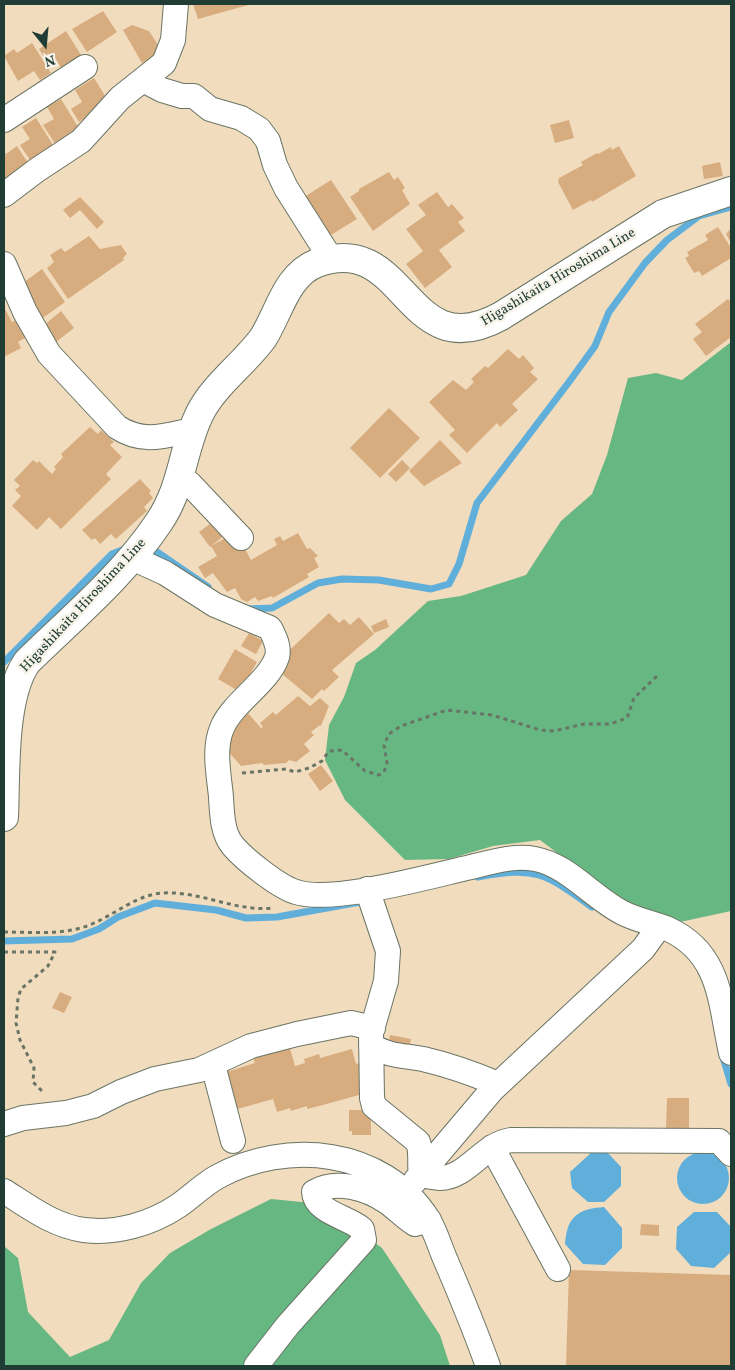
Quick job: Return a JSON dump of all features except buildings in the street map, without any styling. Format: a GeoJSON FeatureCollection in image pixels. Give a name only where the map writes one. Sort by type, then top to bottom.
{"type":"FeatureCollection","features":[{"type":"Feature","properties":{"kind":"main road","name":"Higashikaita Hiroshima Line"},"geometry":{"type":"LineString","coordinates":[[4,818],[6,757],[12,693],[16,681],[27,662],[88,605],[138,551],[168,508],[180,477],[192,430],[201,410],[264,336],[279,304],[300,275],[316,264],[331,259],[350,258],[380,271],[393,281],[429,320],[460,330],[484,325],[501,316],[663,214],[731,191]]}},
{"type":"Feature","properties":{"kind":"street"},"geometry":{"type":"LineString","coordinates":[[4,195],[37,170],[81,141],[107,111],[164,63],[173,40],[176,4]]}},
{"type":"Feature","properties":{"kind":"street"},"geometry":{"type":"LineString","coordinates":[[4,120],[85,67]]}},
{"type":"Feature","properties":{"kind":"street"},"geometry":{"type":"LineString","coordinates":[[143,80],[162,90],[182,96],[194,96],[210,109],[241,118],[259,129],[268,141],[286,188],[331,259]]}},
{"type":"Feature","properties":{"kind":"street"},"geometry":{"type":"LineString","coordinates":[[4,264],[25,312],[50,354],[102,413],[117,427],[129,434],[142,438],[192,430]]}},
{"type":"Feature","properties":{"kind":"street"},"geometry":{"type":"LineString","coordinates":[[180,477],[190,484],[241,538]]}},
{"type":"Feature","properties":{"kind":"street"},"geometry":{"type":"LineString","coordinates":[[138,551],[166,573],[215,605],[270,628],[277,642],[277,656],[249,695],[230,714],[222,728],[217,745],[224,830],[233,846],[260,869],[296,892],[325,896],[367,889],[512,858],[536,859],[557,867],[623,913],[659,927],[694,945],[711,966],[719,992],[731,1053]]}},
{"type":"Feature","properties":{"kind":"street"},"geometry":{"type":"LineString","coordinates":[[367,889],[388,951],[386,981],[372,1037],[371,1092],[374,1106],[418,1142],[421,1150],[420,1175]]}},
{"type":"Feature","properties":{"kind":"street"},"geometry":{"type":"LineString","coordinates":[[405,1193],[498,1084],[643,949],[659,927]]}},
{"type":"Feature","properties":{"kind":"street"},"geometry":{"type":"LineString","coordinates":[[4,1124],[23,1118],[66,1113],[93,1106],[121,1092],[155,1079],[213,1064],[251,1046],[351,1023],[372,1037],[388,1055],[422,1059],[461,1069],[498,1084]]}},
{"type":"Feature","properties":{"kind":"street"},"geometry":{"type":"LineString","coordinates":[[213,1064],[233,1141]]}},
{"type":"Feature","properties":{"kind":"street"},"geometry":{"type":"LineString","coordinates":[[420,1175],[441,1178],[463,1170],[498,1142],[511,1140],[719,1141],[731,1154]]}},
{"type":"Feature","properties":{"kind":"street"},"geometry":{"type":"LineString","coordinates":[[492,1147],[558,1269]]}},
{"type":"Feature","properties":{"kind":"street"},"geometry":{"type":"LineString","coordinates":[[4,1191],[53,1222],[84,1230],[119,1229],[150,1222],[177,1207],[215,1178],[248,1162],[278,1155],[324,1155],[365,1166],[390,1180],[405,1193],[429,1220],[488,1366]]}},
{"type":"Feature","properties":{"kind":"street"},"geometry":{"type":"LineString","coordinates":[[256,1366],[288,1325],[364,1240],[362,1229],[320,1206],[314,1198],[314,1192],[332,1185],[366,1191],[388,1203],[402,1216],[415,1224],[429,1220]]}},
{"type":"Feature","properties":{"kind":"path"},"geometry":{"type":"LineString","coordinates":[[219,774],[286,769],[295,772],[309,768],[322,761],[329,751],[342,750],[365,771],[379,775],[384,772],[386,763],[384,745],[389,734],[401,726],[447,710],[492,715],[540,730],[554,731],[584,724],[610,724],[627,718],[634,698],[658,675]]}},
{"type":"Feature","properties":{"kind":"path"},"geometry":{"type":"LineString","coordinates":[[4,932],[59,932],[78,928],[94,923],[142,897],[163,893],[184,894],[258,910],[277,908]]}},
{"type":"Feature","properties":{"kind":"path"},"geometry":{"type":"LineString","coordinates":[[4,952],[55,952],[48,966],[21,989],[16,1022],[20,1040],[34,1068],[33,1082],[47,1094]]}},
{"type":"Feature","properties":{"kind":"green space"},"geometry":{"type":"Polygon","coordinates":[[[731,342],[731,911],[680,922],[629,907],[540,840],[493,846],[449,859],[405,860],[345,800],[325,760],[329,725],[344,697],[356,663],[375,650],[428,601],[461,596],[526,575],[561,521],[592,494],[607,455],[628,378],[656,373],[682,380],[731,342]]]}},
{"type":"Feature","properties":{"kind":"green space"},"geometry":{"type":"Polygon","coordinates":[[[271,1199],[322,1204],[382,1248],[440,1335],[450,1366],[4,1366],[4,1246],[18,1258],[28,1312],[70,1357],[109,1340],[141,1283],[170,1253],[211,1229],[271,1199]]]}},
{"type":"Feature","properties":{"kind":"water"},"geometry":{"type":"Polygon","coordinates":[[[592,1152],[607,1152],[621,1167],[621,1186],[604,1202],[588,1202],[572,1188],[570,1172],[592,1152]]]}},
{"type":"Feature","properties":{"kind":"water"},"geometry":{"type":"Polygon","coordinates":[[[703,1152],[713,1154],[721,1160],[727,1168],[729,1178],[727,1188],[721,1196],[713,1202],[703,1204],[693,1202],[685,1196],[679,1188],[677,1178],[679,1168],[685,1160],[693,1154],[703,1152]]]}},
{"type":"Feature","properties":{"kind":"water"},"geometry":{"type":"Polygon","coordinates":[[[604,1207],[622,1228],[622,1248],[605,1265],[583,1264],[565,1244],[568,1227],[580,1212],[604,1207]]]}},
{"type":"Feature","properties":{"kind":"water"},"geometry":{"type":"Polygon","coordinates":[[[694,1212],[717,1212],[731,1227],[731,1252],[714,1268],[691,1266],[676,1249],[677,1227],[694,1212]]]}},
{"type":"Feature","properties":{"kind":"waterway"},"geometry":{"type":"LineString","coordinates":[[248,609],[272,608],[318,583],[342,579],[379,580],[431,589],[449,584],[459,564],[477,503],[595,346],[609,312],[645,263],[667,240],[699,216],[731,207]]}},
{"type":"Feature","properties":{"kind":"waterway"},"geometry":{"type":"LineString","coordinates":[[4,662],[112,554],[127,548]]}},
{"type":"Feature","properties":{"kind":"waterway"},"geometry":{"type":"LineString","coordinates":[[147,551],[157,552],[208,587]]}},
{"type":"Feature","properties":{"kind":"waterway"},"geometry":{"type":"LineString","coordinates":[[478,877],[514,872],[539,875],[563,886],[592,907]]}},
{"type":"Feature","properties":{"kind":"waterway"},"geometry":{"type":"LineString","coordinates":[[4,941],[72,939],[99,929],[118,917],[155,903],[216,910],[246,918],[277,917],[360,902]]}},
{"type":"Feature","properties":{"kind":"waterway"},"geometry":{"type":"LineString","coordinates":[[722,1054],[731,1084]]}}]}
